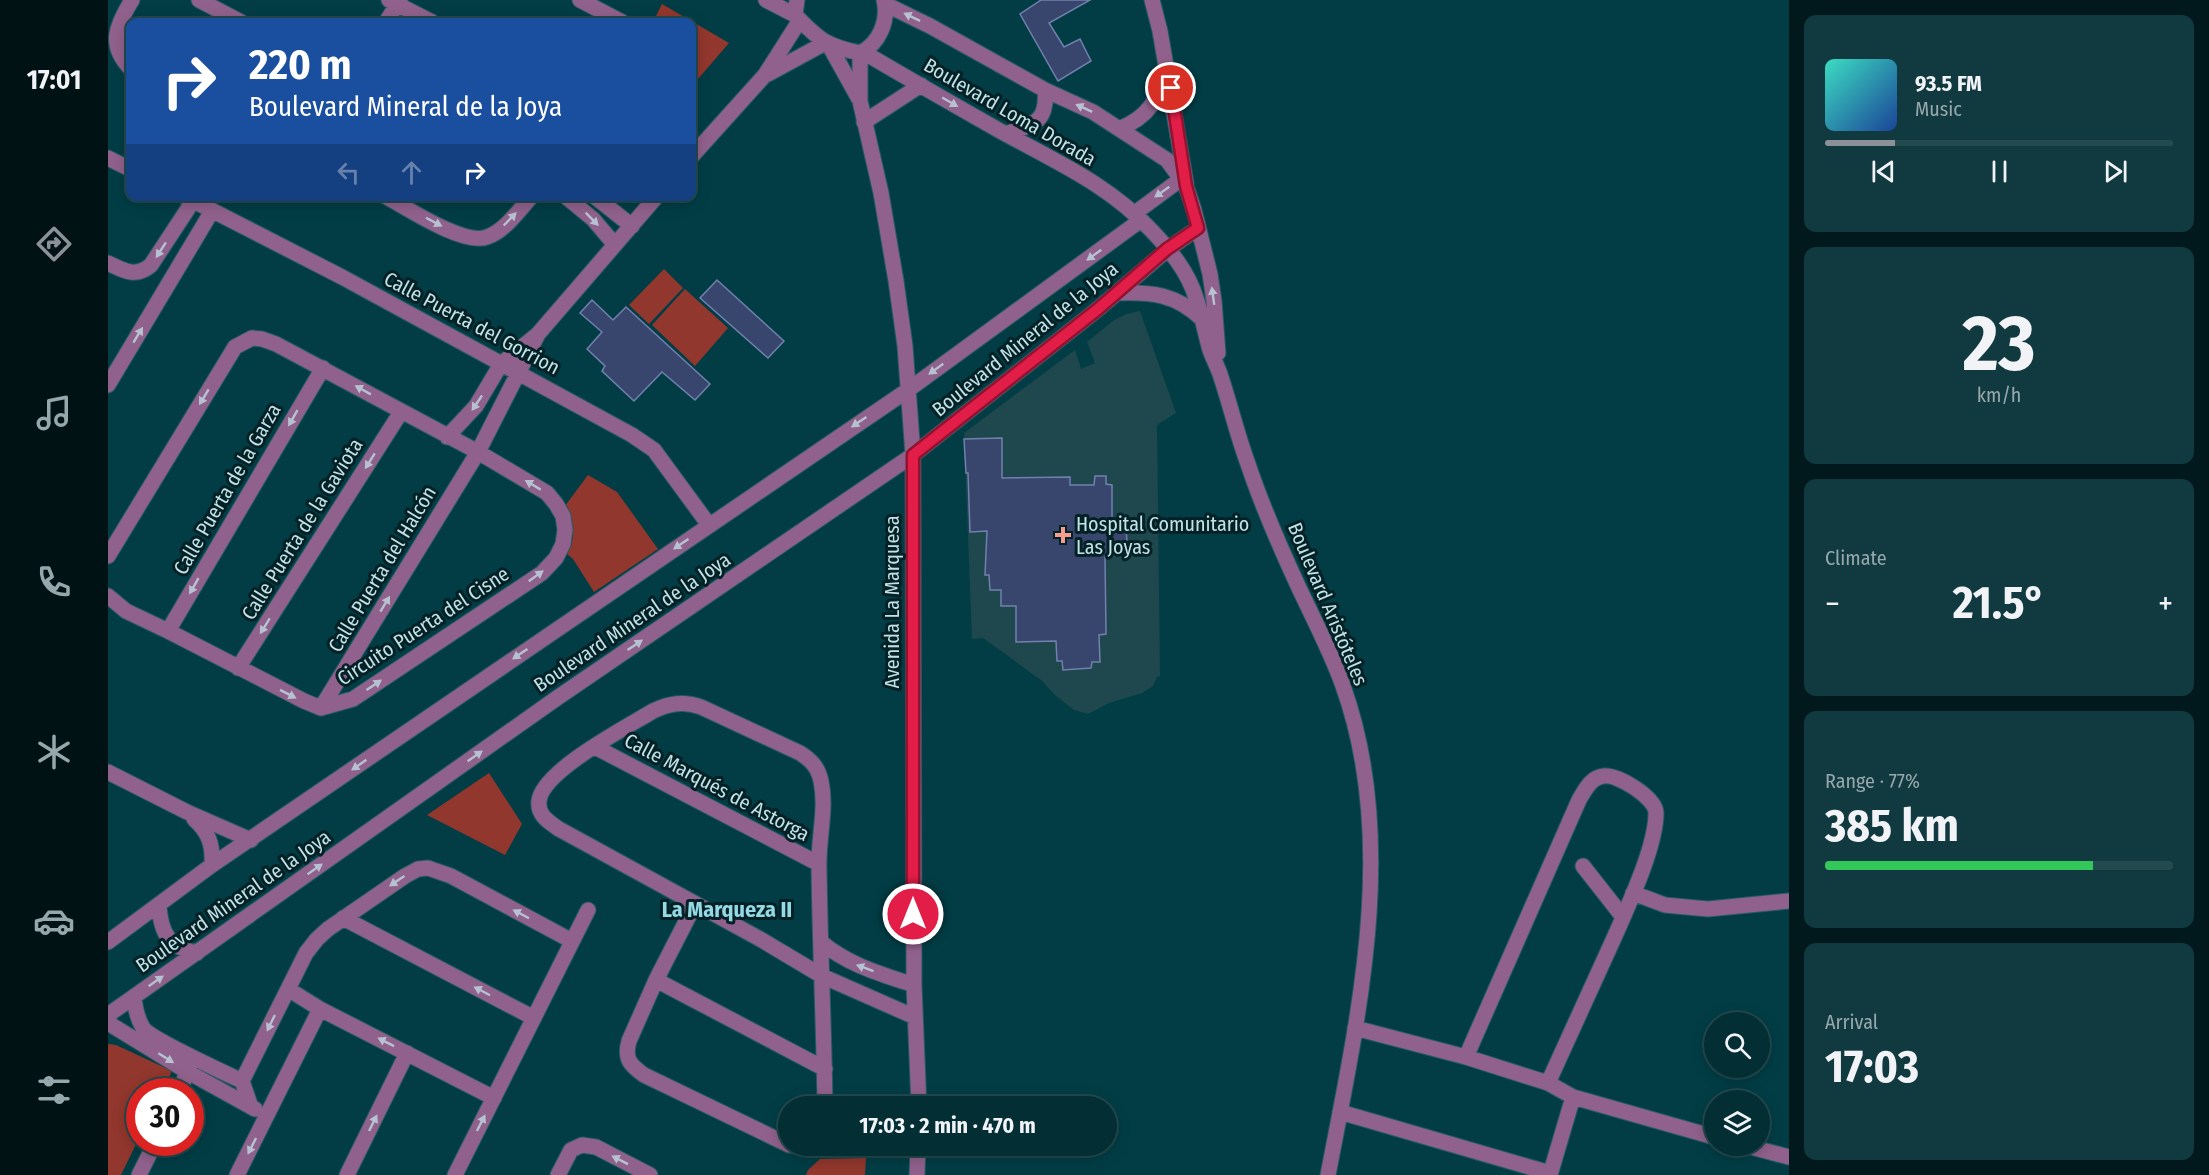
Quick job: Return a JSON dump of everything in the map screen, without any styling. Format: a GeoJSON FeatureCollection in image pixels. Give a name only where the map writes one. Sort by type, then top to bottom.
{"type":"FeatureCollection","features":[{"type":"Feature","properties":{"kind":"street"},"geometry":{"type":"LineString","coordinates":[[126,64],[114,48],[113,38],[120,19],[132,0]]}},
{"type":"Feature","properties":{"kind":"street"},"geometry":{"type":"LineString","coordinates":[[199,0],[233,18]]}},
{"type":"Feature","properties":{"kind":"street"},"geometry":{"type":"LineString","coordinates":[[580,0],[614,18]]}},
{"type":"Feature","properties":{"kind":"street"},"geometry":{"type":"LineString","coordinates":[[765,0],[797,12],[827,44],[765,75]]}},
{"type":"Feature","properties":{"kind":"street"},"geometry":{"type":"LineString","coordinates":[[1138,216],[1184,182],[1168,70],[1152,0]]}},
{"type":"Feature","properties":{"kind":"street"},"geometry":{"type":"LineString","coordinates":[[388,18],[396,1],[425,18]]}},
{"type":"Feature","properties":{"kind":"street"},"geometry":{"type":"LineString","coordinates":[[861,52],[874,43],[881,32],[885,18],[884,2]]}},
{"type":"Feature","properties":{"kind":"street","name":"Boulevard Loma Dorada"},"geometry":{"type":"LineString","coordinates":[[884,2],[1045,90],[1093,112],[1167,160],[1184,182],[1198,228]]}},
{"type":"Feature","properties":{"kind":"street"},"geometry":{"type":"LineString","coordinates":[[696,152],[765,75],[797,12]]}},
{"type":"Feature","properties":{"kind":"street","name":"Boulevard Loma Dorada"},"geometry":{"type":"LineString","coordinates":[[827,44],[861,52],[1006,134],[1056,159],[1120,200],[1138,216],[1167,249]]}},
{"type":"Feature","properties":{"kind":"street","name":"Avenida La Marquesa"},"geometry":{"type":"LineString","coordinates":[[827,44],[860,101]]}},
{"type":"Feature","properties":{"kind":"street","name":"Avenida La Marquesa"},"geometry":{"type":"LineString","coordinates":[[861,52],[860,101],[873,155],[896,281],[905,346],[913,455],[914,985],[919,1096]]}},
{"type":"Feature","properties":{"kind":"street"},"geometry":{"type":"LineString","coordinates":[[1119,129],[1134,123],[1153,105],[1168,70]]}},
{"type":"Feature","properties":{"kind":"street"},"geometry":{"type":"LineString","coordinates":[[864,122],[921,85]]}},
{"type":"Feature","properties":{"kind":"street"},"geometry":{"type":"LineString","coordinates":[[1006,134],[1037,121],[1043,116],[1046,105],[1045,90]]}},
{"type":"Feature","properties":{"kind":"street"},"geometry":{"type":"LineString","coordinates":[[108,158],[126,168]]}},
{"type":"Feature","properties":{"kind":"street"},"geometry":{"type":"LineString","coordinates":[[108,263],[129,273],[144,271],[151,265],[188,201]]}},
{"type":"Feature","properties":{"kind":"street","name":"Calle Puerta del Gorrion"},"geometry":{"type":"LineString","coordinates":[[193,201],[342,277],[600,416],[654,450],[709,525]]}},
{"type":"Feature","properties":{"kind":"street"},"geometry":{"type":"LineString","coordinates":[[394,201],[453,232],[474,239],[486,238],[498,231],[527,201]]}},
{"type":"Feature","properties":{"kind":"street"},"geometry":{"type":"LineString","coordinates":[[571,201],[592,219],[615,245]]}},
{"type":"Feature","properties":{"kind":"street"},"geometry":{"type":"LineString","coordinates":[[600,201],[632,226]]}},
{"type":"Feature","properties":{"kind":"street"},"geometry":{"type":"LineString","coordinates":[[447,437],[476,406],[501,364],[538,334],[653,201]]}},
{"type":"Feature","properties":{"kind":"street"},"geometry":{"type":"LineString","coordinates":[[108,385],[212,211]]}},
{"type":"Feature","properties":{"kind":"street","name":"Boulevard Mineral de la Joya"},"geometry":{"type":"LineString","coordinates":[[108,942],[212,866],[908,390],[1138,216]]}},
{"type":"Feature","properties":{"kind":"street"},"geometry":{"type":"LineString","coordinates":[[1167,249],[1198,228]]}},
{"type":"Feature","properties":{"kind":"street","name":"Boulevard Aristóteles"},"geometry":{"type":"LineString","coordinates":[[1198,228],[1214,301],[1220,375]]}},
{"type":"Feature","properties":{"kind":"street","name":"Boulevard Mineral de la Joya"},"geometry":{"type":"LineString","coordinates":[[108,1015],[556,698],[913,455],[1117,293],[1167,249]]}},
{"type":"Feature","properties":{"kind":"street","name":"Boulevard Aristóteles"},"geometry":{"type":"LineString","coordinates":[[1167,249],[1187,277],[1203,319],[1210,350],[1253,480],[1295,579],[1325,641],[1356,729],[1365,787],[1370,851],[1369,912],[1365,968],[1328,1175]]}},
{"type":"Feature","properties":{"kind":"street"},"geometry":{"type":"LineString","coordinates":[[1117,293],[1149,292],[1163,295],[1190,308],[1203,319]]}},
{"type":"Feature","properties":{"kind":"street"},"geometry":{"type":"LineString","coordinates":[[478,452],[538,334]]}},
{"type":"Feature","properties":{"kind":"street","name":"Circuito Puerta del Cisne"},"geometry":{"type":"LineString","coordinates":[[108,556],[235,347],[252,338],[262,339],[323,368],[478,452],[547,493],[563,516],[565,530],[563,544],[556,558],[542,573],[353,699],[321,708]]}},
{"type":"Feature","properties":{"kind":"street","name":"Calle Puerta de la Garza"},"geometry":{"type":"LineString","coordinates":[[168,631],[323,368]]}},
{"type":"Feature","properties":{"kind":"street","name":"Calle Puerta de la Gaviota"},"geometry":{"type":"LineString","coordinates":[[238,668],[401,412]]}},
{"type":"Feature","properties":{"kind":"street","name":"Calle Puerta del Halcón"},"geometry":{"type":"LineString","coordinates":[[321,708],[478,452]]}},
{"type":"Feature","properties":{"kind":"street"},"geometry":{"type":"LineString","coordinates":[[108,596],[126,611],[321,708]]}},
{"type":"Feature","properties":{"kind":"street"},"geometry":{"type":"LineString","coordinates":[[825,1096],[825,1069],[822,976],[821,942],[819,864],[823,800],[822,782],[818,769],[800,753],[701,707],[691,703],[679,703],[666,705],[653,711],[567,765],[550,779],[542,789],[538,800],[539,809],[546,820],[822,976],[915,1017]]}},
{"type":"Feature","properties":{"kind":"street","name":"Calle Marqués de Astorga"},"geometry":{"type":"LineString","coordinates":[[595,747],[819,864]]}},
{"type":"Feature","properties":{"kind":"street"},"geometry":{"type":"LineString","coordinates":[[108,772],[187,813],[250,840]]}},
{"type":"Feature","properties":{"kind":"street"},"geometry":{"type":"LineString","coordinates":[[1466,1057],[1579,800],[1588,785],[1596,778],[1605,775],[1640,791],[1654,804],[1656,811],[1653,836],[1623,917],[1548,1083]]}},
{"type":"Feature","properties":{"kind":"street"},"geometry":{"type":"LineString","coordinates":[[187,813],[206,831],[213,851],[212,866]]}},
{"type":"Feature","properties":{"kind":"street"},"geometry":{"type":"LineString","coordinates":[[1583,866],[1623,917]]}},
{"type":"Feature","properties":{"kind":"street"},"geometry":{"type":"LineString","coordinates":[[251,1107],[242,1081],[306,953],[317,939],[343,918],[418,869],[428,868],[450,876],[572,941]]}},
{"type":"Feature","properties":{"kind":"street"},"geometry":{"type":"LineString","coordinates":[[1633,893],[1665,905],[1708,909],[1789,901]]}},
{"type":"Feature","properties":{"kind":"street"},"geometry":{"type":"LineString","coordinates":[[695,904],[656,980],[627,1052],[628,1059],[644,1076],[778,1140]]}},
{"type":"Feature","properties":{"kind":"street"},"geometry":{"type":"LineString","coordinates":[[159,906],[162,927],[168,938],[181,949],[197,953]]}},
{"type":"Feature","properties":{"kind":"street"},"geometry":{"type":"LineString","coordinates":[[455,1175],[588,910]]}},
{"type":"Feature","properties":{"kind":"street"},"geometry":{"type":"LineString","coordinates":[[343,918],[534,1018]]}},
{"type":"Feature","properties":{"kind":"street"},"geometry":{"type":"LineString","coordinates":[[821,942],[832,952],[858,966],[914,985]]}},
{"type":"Feature","properties":{"kind":"street"},"geometry":{"type":"LineString","coordinates":[[656,980],[825,1069]]}},
{"type":"Feature","properties":{"kind":"street"},"geometry":{"type":"LineString","coordinates":[[288,989],[320,1009],[494,1098]]}},
{"type":"Feature","properties":{"kind":"street"},"geometry":{"type":"LineString","coordinates":[[134,997],[136,1011],[144,1030],[267,1117]]}},
{"type":"Feature","properties":{"kind":"street"},"geometry":{"type":"LineString","coordinates":[[237,1175],[320,1009]]}},
{"type":"Feature","properties":{"kind":"street"},"geometry":{"type":"LineString","coordinates":[[108,1023],[191,1065],[242,1081]]}},
{"type":"Feature","properties":{"kind":"street"},"geometry":{"type":"LineString","coordinates":[[1355,1028],[1466,1057],[1548,1083],[1573,1097],[1704,1134]]}},
{"type":"Feature","properties":{"kind":"street"},"geometry":{"type":"LineString","coordinates":[[347,1175],[407,1053]]}},
{"type":"Feature","properties":{"kind":"street"},"geometry":{"type":"LineString","coordinates":[[185,1078],[191,1065]]}},
{"type":"Feature","properties":{"kind":"street"},"geometry":{"type":"LineString","coordinates":[[1340,1112],[1550,1174],[1573,1097]]}},
{"type":"Feature","properties":{"kind":"street"},"geometry":{"type":"LineString","coordinates":[[558,1175],[571,1150],[582,1145],[596,1148],[650,1175]]}},
{"type":"Feature","properties":{"kind":"street"},"geometry":{"type":"LineString","coordinates":[[1770,1152],[1789,1157]]}},
{"type":"Feature","properties":{"kind":"street"},"geometry":{"type":"LineString","coordinates":[[139,1175],[148,1156]]}},
{"type":"Feature","properties":{"kind":"street"},"geometry":{"type":"LineString","coordinates":[[917,1175],[918,1156]]}},
{"type":"Feature","properties":{"kind":"shaded area"},"geometry":{"type":"Polygon","coordinates":[[[662,4],[686,18],[655,18],[662,4]]]}},
{"type":"Feature","properties":{"kind":"shaded area"},"geometry":{"type":"Polygon","coordinates":[[[696,24],[729,43],[696,81],[696,24]]]}},
{"type":"Feature","properties":{"kind":"shaded area"},"geometry":{"type":"Polygon","coordinates":[[[664,269],[683,288],[649,324],[629,305],[664,269]]]}},
{"type":"Feature","properties":{"kind":"shaded area"},"geometry":{"type":"Polygon","coordinates":[[[685,289],[728,328],[695,366],[652,325],[685,289]]]}},
{"type":"Feature","properties":{"kind":"shaded area","name":"Hospital Comunitario Las Joyas"},"geometry":{"type":"Polygon","coordinates":[[[1140,311],[1176,413],[1157,425],[1160,676],[1157,677],[1153,686],[1142,693],[1109,703],[1088,714],[1074,710],[1041,680],[983,638],[972,639],[964,433],[1075,350],[1081,369],[1095,363],[1087,342],[1113,321],[1126,314],[1140,311]]]}},
{"type":"Feature","properties":{"kind":"shaded area"},"geometry":{"type":"Polygon","coordinates":[[[588,475],[617,492],[658,549],[594,592],[573,559],[567,554],[572,542],[573,530],[571,518],[565,506],[588,475]]]}},
{"type":"Feature","properties":{"kind":"shaded area"},"geometry":{"type":"Polygon","coordinates":[[[489,773],[522,824],[505,855],[427,815],[489,773]]]}},
{"type":"Feature","properties":{"kind":"shaded area"},"geometry":{"type":"Polygon","coordinates":[[[108,1044],[116,1045],[172,1071],[169,1078],[126,1078],[126,1156],[130,1156],[121,1175],[108,1175],[108,1044]]]}},
{"type":"Feature","properties":{"kind":"shaded area"},"geometry":{"type":"Polygon","coordinates":[[[866,1158],[865,1175],[806,1175],[820,1159],[866,1158]]]}},
{"type":"Feature","properties":{"kind":"building"},"geometry":{"type":"Polygon","coordinates":[[[1041,0],[1090,0],[1049,23],[1064,47],[1080,39],[1091,61],[1058,81],[1020,14],[1041,0]]]}},
{"type":"Feature","properties":{"kind":"building"},"geometry":{"type":"Polygon","coordinates":[[[717,280],[784,341],[768,358],[700,298],[717,280]]]}},
{"type":"Feature","properties":{"kind":"building"},"geometry":{"type":"Polygon","coordinates":[[[592,300],[613,320],[626,307],[710,384],[695,400],[662,372],[634,401],[602,371],[605,366],[587,349],[602,332],[580,313],[592,300]]]}},
{"type":"Feature","properties":{"kind":"building"},"geometry":{"type":"Polygon","coordinates":[[[1002,438],[1002,478],[1070,477],[1070,485],[1094,485],[1095,476],[1106,476],[1106,484],[1112,485],[1112,529],[1126,528],[1128,555],[1105,556],[1106,634],[1099,635],[1100,662],[1092,662],[1091,668],[1063,670],[1062,661],[1057,661],[1056,641],[1016,642],[1016,606],[1001,606],[1001,590],[990,590],[989,575],[985,575],[987,531],[970,532],[968,473],[966,473],[964,439],[1002,438]]]}},
{"type":"Feature","properties":{"kind":"place","name":"Hospital Comunitario Las Joyas"},"geometry":{"type":"Point","coordinates":[1063,535]}},
{"type":"Feature","properties":{"kind":"district","name":"La Marqueza II"},"geometry":{"type":"Point","coordinates":[727,909]}},
{"type":"Feature","properties":{"kind":"route"},"geometry":{"type":"LineString","coordinates":[[913,914],[913,455],[1098,309],[1167,249],[1198,228],[1186,186],[1171,88]]}}]}
